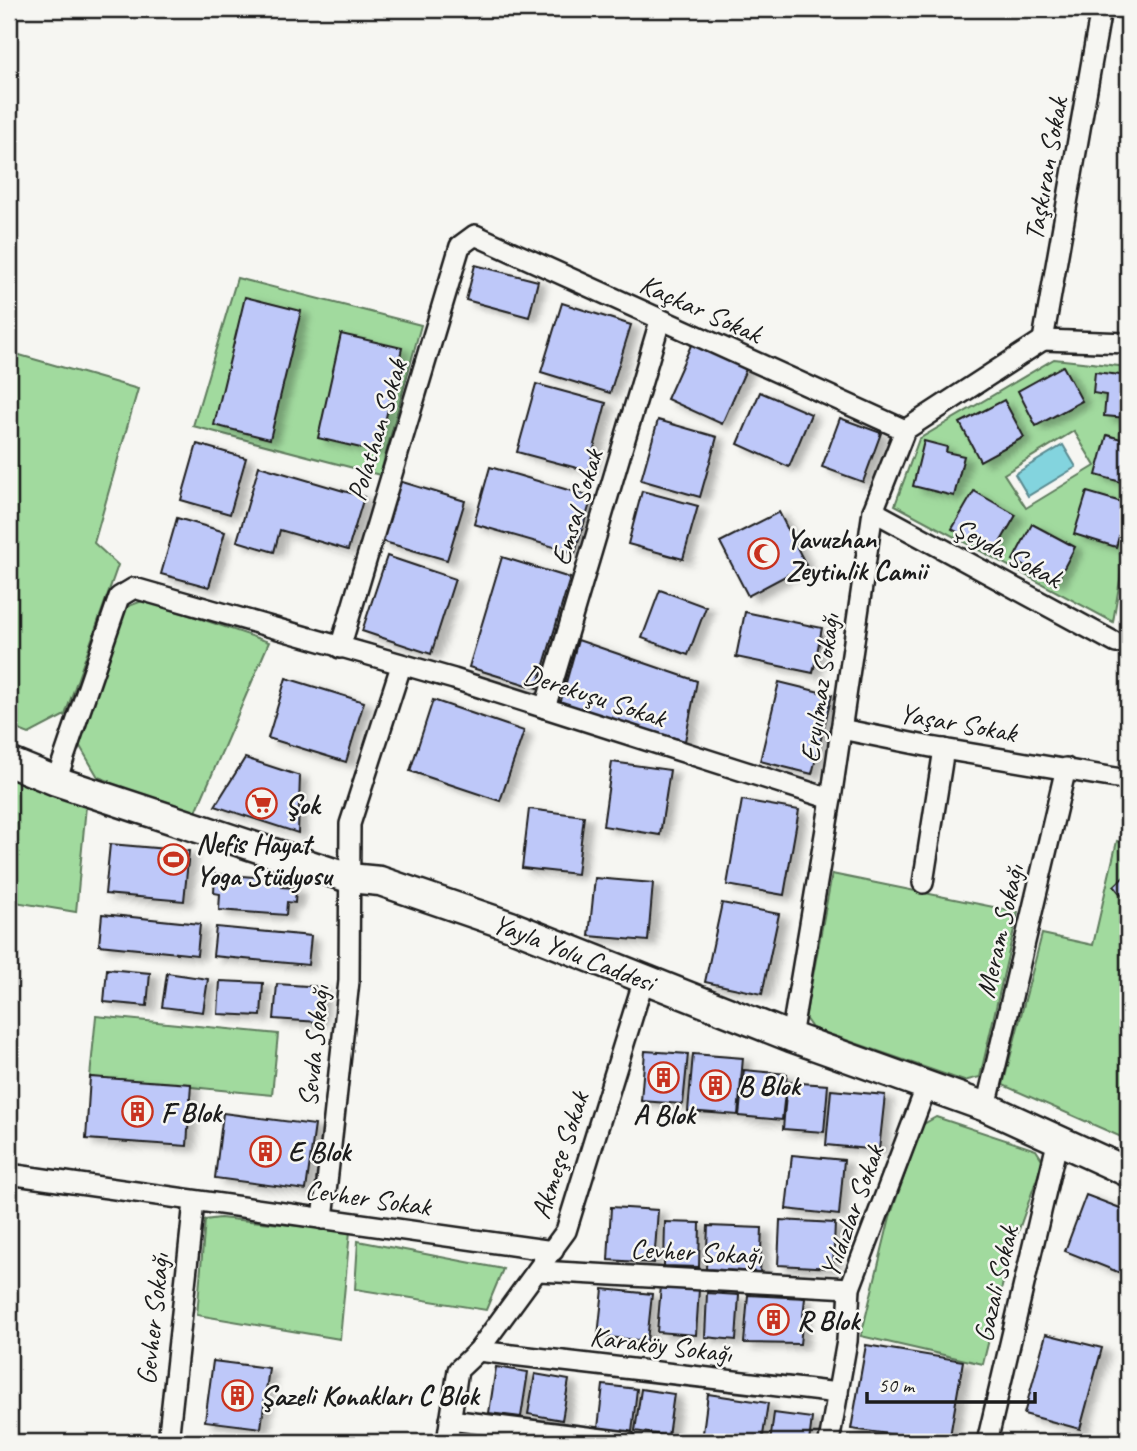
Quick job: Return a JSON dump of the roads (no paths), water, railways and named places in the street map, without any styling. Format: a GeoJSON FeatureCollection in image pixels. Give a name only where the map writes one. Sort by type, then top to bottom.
{"type":"FeatureCollection","features":[{"type":"Feature","properties":{"kind":"street","name":"Taşkıran Sokak"},"geometry":{"type":"LineString","coordinates":[[1043,340],[1101,9]]}},
{"type":"Feature","properties":{"kind":"street","name":"Kaçkar Sokak"},"geometry":{"type":"LineString","coordinates":[[475,235],[905,430]]}},
{"type":"Feature","properties":{"kind":"street","name":"Polathan Sokak"},"geometry":{"type":"LineString","coordinates":[[340,649],[460,246],[475,235]]}},
{"type":"Feature","properties":{"kind":"street","name":"Emsal Sokak"},"geometry":{"type":"LineString","coordinates":[[545,708],[660,321]]}},
{"type":"Feature","properties":{"kind":"street"},"geometry":{"type":"LineString","coordinates":[[905,430],[1043,340],[1128,343]]}},
{"type":"Feature","properties":{"kind":"street","name":"Eryılmaz Sokağı"},"geometry":{"type":"LineString","coordinates":[[792,1037],[831,799],[873,511],[905,430]]}},
{"type":"Feature","properties":{"kind":"street","name":"Şeyda Sokak"},"geometry":{"type":"LineString","coordinates":[[873,511],[1116,643]]}},
{"type":"Feature","properties":{"kind":"street","name":"Derekuşu Sokak"},"geometry":{"type":"LineString","coordinates":[[56,781],[119,597],[134,588],[545,708],[831,799]]}},
{"type":"Feature","properties":{"kind":"street","name":"Sevda Sokağı"},"geometry":{"type":"LineString","coordinates":[[323,1219],[349,981],[350,824],[401,666]]}},
{"type":"Feature","properties":{"kind":"street","name":"Yaşar Sokak"},"geometry":{"type":"LineString","coordinates":[[841,729],[1128,780]]}},
{"type":"Feature","properties":{"kind":"street"},"geometry":{"type":"LineString","coordinates":[[923,883],[944,749]]}},
{"type":"Feature","properties":{"kind":"street","name":"Yayla Yolu Caddesi"},"geometry":{"type":"LineString","coordinates":[[9,762],[56,781],[349,878],[380,881],[511,926],[792,1037],[986,1107],[1128,1172]]}},
{"type":"Feature","properties":{"kind":"street","name":"Meram Sokağı"},"geometry":{"type":"LineString","coordinates":[[986,1107],[1066,768]]}},
{"type":"Feature","properties":{"kind":"street","name":"Akmeşe Sokak"},"geometry":{"type":"LineString","coordinates":[[446,1442],[458,1370],[478,1351],[566,1231],[643,979]]}},
{"type":"Feature","properties":{"kind":"street","name":"Yıldızlar Sokak"},"geometry":{"type":"LineString","coordinates":[[829,1442],[847,1341],[849,1288],[927,1085]]}},
{"type":"Feature","properties":{"kind":"street","name":"Gazali Sokak"},"geometry":{"type":"LineString","coordinates":[[987,1442],[1058,1139]]}},
{"type":"Feature","properties":{"kind":"street","name":"Cevher Sokak"},"geometry":{"type":"LineString","coordinates":[[9,1174],[553,1251]]}},
{"type":"Feature","properties":{"kind":"street","name":"Gevher Sokağı"},"geometry":{"type":"LineString","coordinates":[[168,1442],[194,1202]]}},
{"type":"Feature","properties":{"kind":"street","name":"Cevher Sokağı"},"geometry":{"type":"LineString","coordinates":[[539,1271],[849,1288]]}},
{"type":"Feature","properties":{"kind":"street","name":"Karaköy Sokağı"},"geometry":{"type":"LineString","coordinates":[[478,1351],[838,1393]]}},
{"type":"Feature","properties":{"kind":"street"},"geometry":{"type":"LineString","coordinates":[[450,1420],[627,1442]]}},
{"type":"Feature","properties":{"kind":"water"},"geometry":{"type":"Polygon","coordinates":[[[1063,445],[1076,467],[1028,496],[1015,474],[1063,445]]]}},
{"type":"Feature","properties":{"kind":"place","name":"Yavuzhan Zeytinlik Camii"},"geometry":{"type":"Point","coordinates":[763,554]}},
{"type":"Feature","properties":{"kind":"place","name":"Şok"},"geometry":{"type":"Point","coordinates":[262,804]}},
{"type":"Feature","properties":{"kind":"place","name":"Nefis Hayat Yoga Stüdyosu"},"geometry":{"type":"Point","coordinates":[173,859]}},
{"type":"Feature","properties":{"kind":"place","name":"A Blok"},"geometry":{"type":"Point","coordinates":[664,1077]}},
{"type":"Feature","properties":{"kind":"place","name":"B Blok"},"geometry":{"type":"Point","coordinates":[715,1085]}},
{"type":"Feature","properties":{"kind":"place","name":"F Blok"},"geometry":{"type":"Point","coordinates":[138,1112]}},
{"type":"Feature","properties":{"kind":"place","name":"E Blok"},"geometry":{"type":"Point","coordinates":[265,1151]}},
{"type":"Feature","properties":{"kind":"place","name":"R Blok"},"geometry":{"type":"Point","coordinates":[774,1320]}},
{"type":"Feature","properties":{"kind":"place","name":"Şazeli Konakları C Blok"},"geometry":{"type":"Point","coordinates":[237,1395]}}]}
